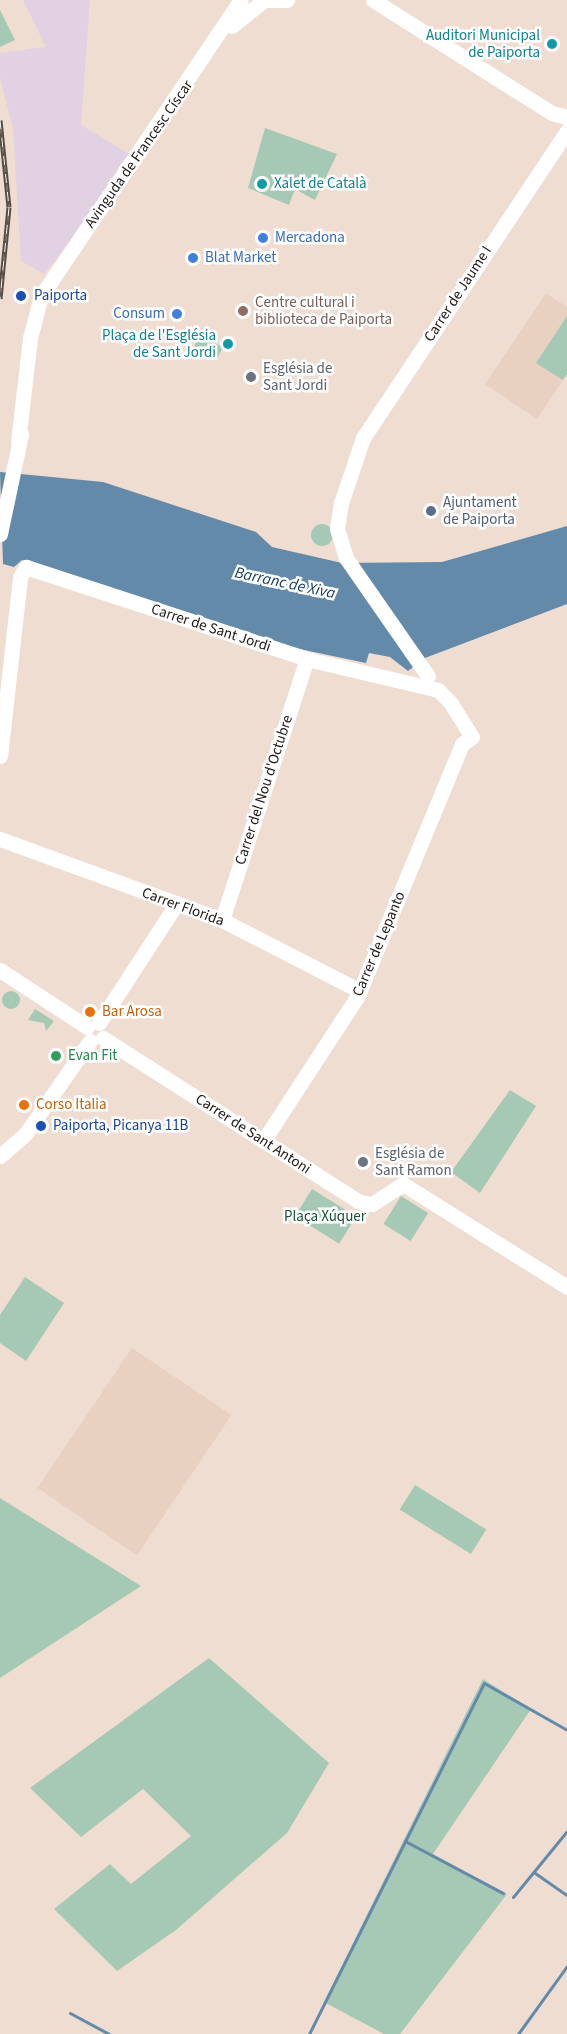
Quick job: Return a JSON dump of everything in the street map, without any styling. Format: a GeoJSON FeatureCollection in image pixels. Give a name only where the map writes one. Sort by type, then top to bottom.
{"type":"FeatureCollection","features":[{"type":"Feature","properties":{"kind":"street","name":"Avinguda de Francesc Císcar"},"geometry":{"type":"LineString","coordinates":[[0,534],[18,442],[36,313],[52,275],[68,257],[210,50],[241,0]]}},
{"type":"Feature","properties":{"kind":"street"},"geometry":{"type":"LineString","coordinates":[[262,1],[287,0]]}},
{"type":"Feature","properties":{"kind":"street"},"geometry":{"type":"LineString","coordinates":[[373,0],[552,113],[567,117]]}},
{"type":"Feature","properties":{"kind":"street","name":"Avinguda de Francesc Císcar"},"geometry":{"type":"LineString","coordinates":[[210,50],[262,1]]}},
{"type":"Feature","properties":{"kind":"street","name":"Carrer de Jaume I"},"geometry":{"type":"LineString","coordinates":[[429,680],[349,563],[338,539],[338,517],[354,459],[567,131]]}},
{"type":"Feature","properties":{"kind":"street","name":"Carrer de Sant Jordi"},"geometry":{"type":"LineString","coordinates":[[0,756],[20,577],[26,567],[307,659],[398,682],[429,680]]}},
{"type":"Feature","properties":{"kind":"street","name":"Carrer del Nou d'Octubre"},"geometry":{"type":"LineString","coordinates":[[222,920],[307,659]]}},
{"type":"Feature","properties":{"kind":"street","name":"Carrer de Lepanto"},"geometry":{"type":"LineString","coordinates":[[263,1141],[360,991],[462,744],[472,737],[429,680]]}},
{"type":"Feature","properties":{"kind":"street","name":"Carrer Florida"},"geometry":{"type":"LineString","coordinates":[[0,838],[222,920],[360,991]]}},
{"type":"Feature","properties":{"kind":"street"},"geometry":{"type":"LineString","coordinates":[[0,1156],[26,1133],[95,1032],[177,903]]}},
{"type":"Feature","properties":{"kind":"street","name":"Carrer de Sant Antoni"},"geometry":{"type":"LineString","coordinates":[[0,970],[263,1141],[366,1204],[403,1184],[567,1287]]}},
{"type":"Feature","properties":{"kind":"shaded area"},"geometry":{"type":"Polygon","coordinates":[[[23,0],[90,0],[81,125],[136,158],[44,274],[21,261],[13,128],[0,78],[0,53],[46,47],[23,0]]]}},
{"type":"Feature","properties":{"kind":"shaded area"},"geometry":{"type":"Polygon","coordinates":[[[546,293],[567,307],[567,374],[537,419],[485,384],[546,293]]]}},
{"type":"Feature","properties":{"kind":"shaded area"},"geometry":{"type":"Polygon","coordinates":[[[132,1348],[231,1415],[137,1555],[37,1488],[132,1348]]]}},
{"type":"Feature","properties":{"kind":"green space"},"geometry":{"type":"Polygon","coordinates":[[[0,10],[15,40],[0,47],[0,10]]]}},
{"type":"Feature","properties":{"kind":"green space","name":"Xalet de Català"},"geometry":{"type":"Polygon","coordinates":[[[265,128],[337,154],[315,200],[295,189],[289,205],[248,188],[265,128]]]}},
{"type":"Feature","properties":{"kind":"green space"},"geometry":{"type":"Polygon","coordinates":[[[567,316],[567,374],[563,380],[536,363],[567,316]]]}},
{"type":"Feature","properties":{"kind":"green space"},"geometry":{"type":"Polygon","coordinates":[[[200,335],[223,347],[217,359],[194,346],[200,335]]]}},
{"type":"Feature","properties":{"kind":"green space"},"geometry":{"type":"Polygon","coordinates":[[[322,524],[330,527],[333,535],[330,543],[322,546],[314,543],[311,535],[314,527],[322,524]]]}},
{"type":"Feature","properties":{"kind":"green space"},"geometry":{"type":"Polygon","coordinates":[[[11,991],[17,994],[20,1000],[17,1006],[11,1009],[5,1006],[2,1000],[5,994],[11,991]]]}},
{"type":"Feature","properties":{"kind":"green space"},"geometry":{"type":"Polygon","coordinates":[[[35,1009],[54,1021],[46,1031],[44,1023],[28,1020],[35,1009]]]}},
{"type":"Feature","properties":{"kind":"green space"},"geometry":{"type":"Polygon","coordinates":[[[510,1090],[536,1106],[480,1193],[451,1172],[510,1090]]]}},
{"type":"Feature","properties":{"kind":"green space","name":"Plaça Xúquer"},"geometry":{"type":"Polygon","coordinates":[[[312,1189],[356,1217],[339,1244],[295,1216],[312,1189]]]}},
{"type":"Feature","properties":{"kind":"green space"},"geometry":{"type":"Polygon","coordinates":[[[401,1196],[428,1213],[411,1241],[384,1224],[401,1196]]]}},
{"type":"Feature","properties":{"kind":"green space"},"geometry":{"type":"Polygon","coordinates":[[[25,1277],[64,1303],[26,1361],[0,1343],[0,1315],[25,1277]]]}},
{"type":"Feature","properties":{"kind":"green space"},"geometry":{"type":"Polygon","coordinates":[[[415,1485],[486,1530],[471,1554],[400,1510],[415,1485]]]}},
{"type":"Feature","properties":{"kind":"green space"},"geometry":{"type":"Polygon","coordinates":[[[0,1498],[141,1586],[0,1678],[0,1498]]]}},
{"type":"Feature","properties":{"kind":"green space"},"geometry":{"type":"Polygon","coordinates":[[[209,1658],[329,1763],[287,1833],[176,1930],[117,1971],[54,1909],[110,1864],[131,1884],[191,1836],[143,1789],[81,1837],[30,1788],[209,1658]]]}},
{"type":"Feature","properties":{"kind":"green space"},"geometry":{"type":"Polygon","coordinates":[[[483,1679],[531,1709],[433,1854],[507,1894],[400,2034],[384,2034],[324,2002],[483,1679]]]}},
{"type":"Feature","properties":{"kind":"water","name":"Barranc de Xiva"},"geometry":{"type":"Polygon","coordinates":[[[0,472],[103,482],[256,532],[272,547],[342,563],[442,562],[567,526],[567,604],[425,658],[408,671],[390,657],[369,653],[366,663],[266,642],[22,560],[14,567],[3,564],[0,472]]]}},
{"type":"Feature","properties":{"kind":"waterway"},"geometry":{"type":"LineString","coordinates":[[309,2034],[484,1683],[567,1730]]}},
{"type":"Feature","properties":{"kind":"waterway"},"geometry":{"type":"LineString","coordinates":[[513,1897],[567,1831]]}},
{"type":"Feature","properties":{"kind":"waterway"},"geometry":{"type":"LineString","coordinates":[[405,1841],[503,1893]]}},
{"type":"Feature","properties":{"kind":"waterway"},"geometry":{"type":"LineString","coordinates":[[535,1873],[567,1895]]}},
{"type":"Feature","properties":{"kind":"waterway"},"geometry":{"type":"LineString","coordinates":[[518,2034],[567,1966]]}},
{"type":"Feature","properties":{"kind":"waterway"},"geometry":{"type":"LineString","coordinates":[[70,2013],[109,2034]]}},
{"type":"Feature","properties":{"kind":"railway"},"geometry":{"type":"LineString","coordinates":[[0,120],[9,207],[0,299]]}},
{"type":"Feature","properties":{"kind":"place","name":"Auditori Municipal de Paiporta"},"geometry":{"type":"Point","coordinates":[552,44]}},
{"type":"Feature","properties":{"kind":"place","name":"Xalet de Català"},"geometry":{"type":"Point","coordinates":[262,184]}},
{"type":"Feature","properties":{"kind":"place","name":"Mercadona"},"geometry":{"type":"Point","coordinates":[263,238]}},
{"type":"Feature","properties":{"kind":"place","name":"Blat Market"},"geometry":{"type":"Point","coordinates":[193,258]}},
{"type":"Feature","properties":{"kind":"place","name":"Paiporta"},"geometry":{"type":"Point","coordinates":[21,296]}},
{"type":"Feature","properties":{"kind":"place","name":"Centre cultural i biblioteca de Paiporta"},"geometry":{"type":"Point","coordinates":[243,311]}},
{"type":"Feature","properties":{"kind":"place","name":"Consum"},"geometry":{"type":"Point","coordinates":[177,314]}},
{"type":"Feature","properties":{"kind":"place","name":"Plaça de l'Església de Sant Jordi"},"geometry":{"type":"Point","coordinates":[228,344]}},
{"type":"Feature","properties":{"kind":"place","name":"Església de Sant Jordi"},"geometry":{"type":"Point","coordinates":[251,377]}},
{"type":"Feature","properties":{"kind":"place","name":"Ajuntament de Paiporta"},"geometry":{"type":"Point","coordinates":[431,511]}},
{"type":"Feature","properties":{"kind":"place","name":"Bar Arosa"},"geometry":{"type":"Point","coordinates":[90,1012]}},
{"type":"Feature","properties":{"kind":"place","name":"Evan Fit"},"geometry":{"type":"Point","coordinates":[56,1056]}},
{"type":"Feature","properties":{"kind":"place","name":"Corso Italia"},"geometry":{"type":"Point","coordinates":[24,1105]}},
{"type":"Feature","properties":{"kind":"place","name":"Paiporta, Picanya 11B"},"geometry":{"type":"Point","coordinates":[41,1126]}},
{"type":"Feature","properties":{"kind":"place","name":"Església de Sant Ramon"},"geometry":{"type":"Point","coordinates":[363,1162]}}]}
